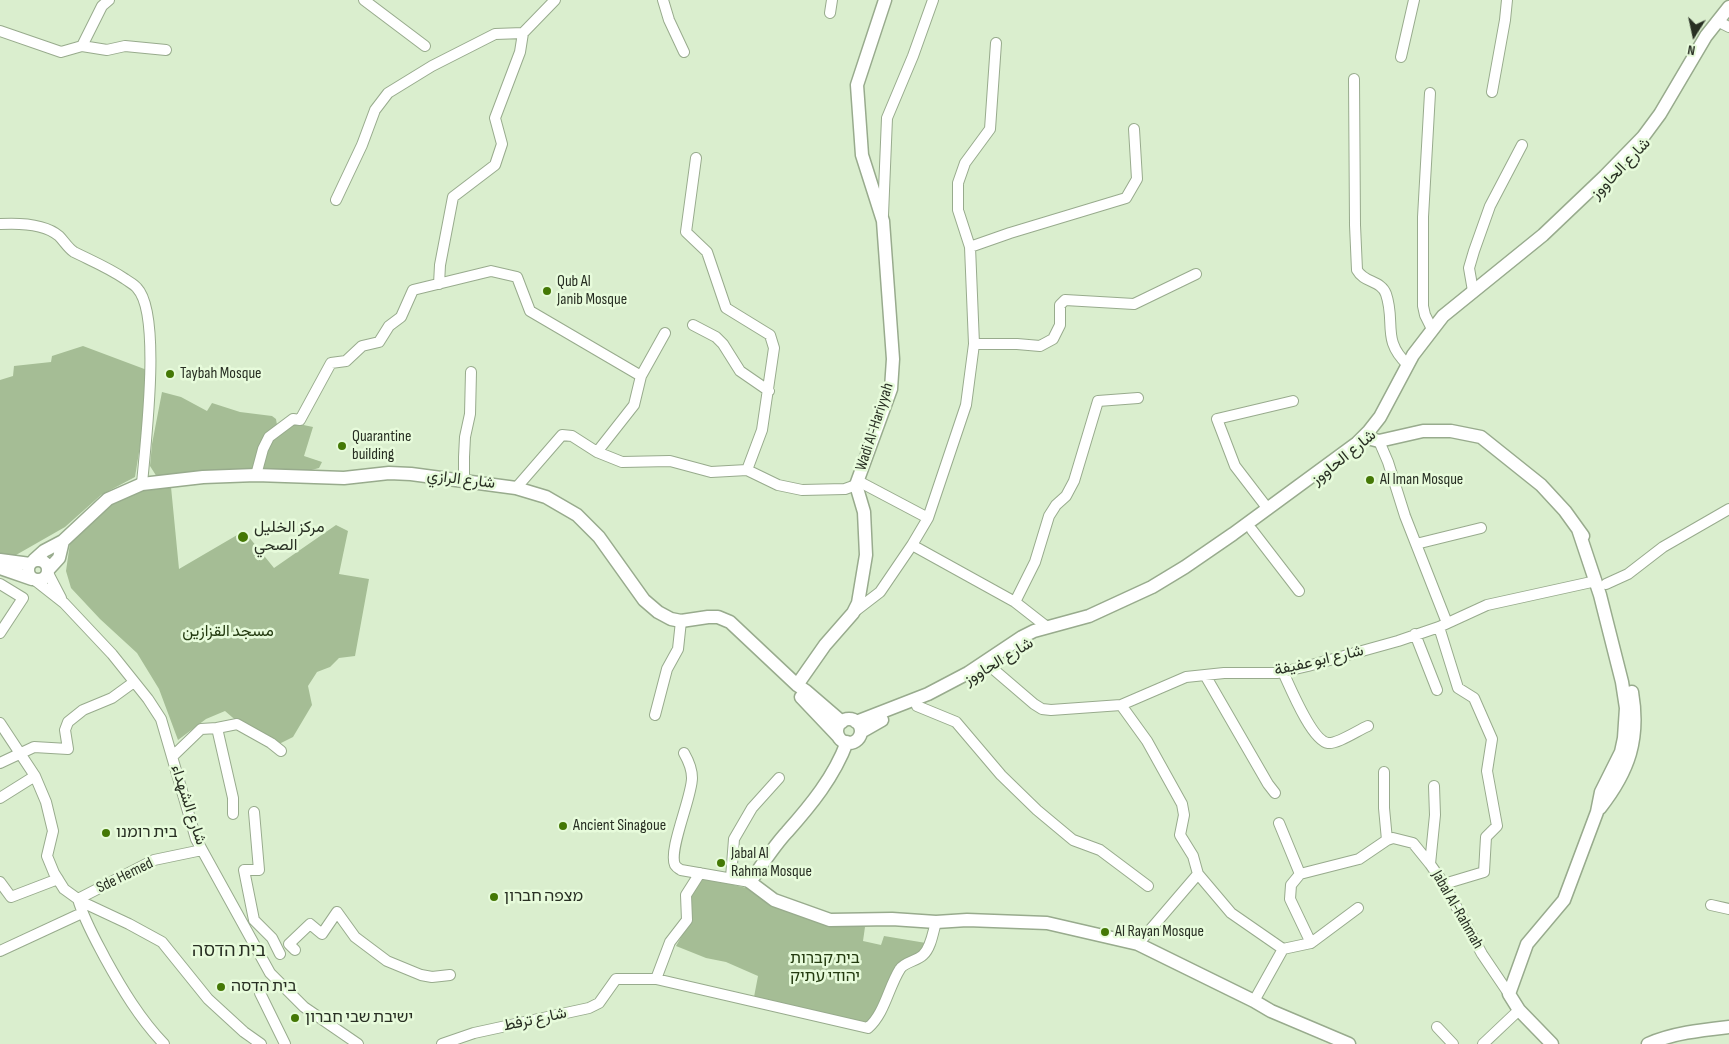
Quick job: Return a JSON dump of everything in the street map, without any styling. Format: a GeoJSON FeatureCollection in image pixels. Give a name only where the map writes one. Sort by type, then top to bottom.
{"type":"FeatureCollection","features":[{"type":"Feature","properties":{"kind":"main road","name":"Wadi Al-Hariyyah"},"geometry":{"type":"LineString","coordinates":[[857,483],[891,389],[893,359],[883,221],[862,154],[857,85],[885,0]]}},
{"type":"Feature","properties":{"kind":"main road"},"geometry":{"type":"LineString","coordinates":[[1372,438],[1380,417],[1408,365],[1442,316],[1543,235],[1630,152],[1660,114],[1706,36],[1725,23],[1729,7]]}},
{"type":"Feature","properties":{"kind":"main road","name":"شارع الحاووز"},"geometry":{"type":"LineString","coordinates":[[858,727],[876,723],[970,682],[1032,641],[1082,626],[1138,603],[1220,554],[1347,460],[1372,438],[1388,418],[1410,376],[1430,343],[1444,325],[1525,260],[1638,156],[1665,119],[1725,23]]}},
{"type":"Feature","properties":{"kind":"main road"},"geometry":{"type":"LineString","coordinates":[[797,685],[801,696],[842,739],[854,741],[858,727],[968,673],[1022,637],[1089,616],[1152,587],[1193,562],[1357,443],[1372,438],[1422,432],[1451,431],[1481,437],[1541,484],[1565,511],[1593,550],[1626,662],[1635,710],[1634,740],[1627,763],[1610,795],[1597,812],[1564,900],[1527,944],[1509,994],[1519,1010],[1552,1044]]}},
{"type":"Feature","properties":{"kind":"main road","name":"شارع الرازي"},"geometry":{"type":"LineString","coordinates":[[32,562],[44,551],[63,541],[108,499],[142,484],[203,477],[256,475],[344,478],[389,473],[411,474],[516,488],[546,497],[577,515],[598,537],[644,600],[658,612],[682,622]]}},
{"type":"Feature","properties":{"kind":"main road"},"geometry":{"type":"LineString","coordinates":[[797,685],[825,645],[853,612],[861,593],[866,556],[864,512],[857,483]]}},
{"type":"Feature","properties":{"kind":"main road","name":"شارع الرازي"},"geometry":{"type":"LineString","coordinates":[[48,572],[59,558],[63,541]]}},
{"type":"Feature","properties":{"kind":"main road"},"geometry":{"type":"LineString","coordinates":[[32,562],[27,571],[34,580]]}},
{"type":"Feature","properties":{"kind":"main road"},"geometry":{"type":"LineString","coordinates":[[32,562],[43,562],[48,572],[44,578],[34,580],[1,568],[32,562]]}},
{"type":"Feature","properties":{"kind":"main road"},"geometry":{"type":"LineString","coordinates":[[682,622],[713,617],[730,622],[797,685],[842,722]]}},
{"type":"Feature","properties":{"kind":"main road"},"geometry":{"type":"LineString","coordinates":[[858,727],[849,719],[842,722],[838,728],[842,739],[842,757],[812,803],[786,832],[750,882],[774,900],[830,920],[892,919],[936,922],[967,920],[1047,923],[1138,944],[1271,1011],[1349,1044]]}},
{"type":"Feature","properties":{"kind":"main road"},"geometry":{"type":"LineString","coordinates":[[1648,1044],[1660,1039],[1708,1029],[1729,1027]]}},
{"type":"Feature","properties":{"kind":"street"},"geometry":{"type":"LineString","coordinates":[[82,46],[102,6],[108,0]]}},
{"type":"Feature","properties":{"kind":"street"},"geometry":{"type":"LineString","coordinates":[[364,0],[425,46]]}},
{"type":"Feature","properties":{"kind":"street"},"geometry":{"type":"LineString","coordinates":[[439,284],[440,265],[454,198],[495,165],[502,144],[495,118],[520,52],[523,33],[555,0]]}},
{"type":"Feature","properties":{"kind":"street"},"geometry":{"type":"LineString","coordinates":[[663,0],[669,20],[684,52]]}},
{"type":"Feature","properties":{"kind":"street"},"geometry":{"type":"LineString","coordinates":[[830,13],[832,0]]}},
{"type":"Feature","properties":{"kind":"street"},"geometry":{"type":"LineString","coordinates":[[883,221],[887,118],[914,56],[932,0]]}},
{"type":"Feature","properties":{"kind":"street"},"geometry":{"type":"LineString","coordinates":[[1401,57],[1414,0]]}},
{"type":"Feature","properties":{"kind":"street"},"geometry":{"type":"LineString","coordinates":[[1492,92],[1507,0]]}},
{"type":"Feature","properties":{"kind":"street"},"geometry":{"type":"LineString","coordinates":[[0,31],[61,52],[82,46],[108,50],[125,46],[166,50]]}},
{"type":"Feature","properties":{"kind":"street"},"geometry":{"type":"LineString","coordinates":[[336,200],[362,145],[375,110],[388,93],[432,66],[495,34],[523,33]]}},
{"type":"Feature","properties":{"kind":"street"},"geometry":{"type":"LineString","coordinates":[[853,612],[880,592],[912,546],[928,518],[966,405],[974,344],[970,247],[958,210],[958,183],[965,162],[990,129],[996,43]]}},
{"type":"Feature","properties":{"kind":"street"},"geometry":{"type":"LineString","coordinates":[[1354,79],[1355,225],[1358,270],[1361,276],[1382,286],[1389,310],[1391,339],[1399,357],[1408,365]]}},
{"type":"Feature","properties":{"kind":"street"},"geometry":{"type":"LineString","coordinates":[[1430,93],[1423,217],[1423,306],[1432,329]]}},
{"type":"Feature","properties":{"kind":"street"},"geometry":{"type":"LineString","coordinates":[[970,247],[1126,198],[1137,178],[1134,129]]}},
{"type":"Feature","properties":{"kind":"street"},"geometry":{"type":"LineString","coordinates":[[1473,291],[1469,268],[1474,250],[1490,206],[1522,146]]}},
{"type":"Feature","properties":{"kind":"street"},"geometry":{"type":"LineString","coordinates":[[516,488],[562,435],[572,436],[597,452],[622,462],[670,461],[712,472],[747,470],[762,430],[774,348],[770,335],[726,308],[707,252],[686,232],[696,158]]}},
{"type":"Feature","properties":{"kind":"street"},"geometry":{"type":"LineString","coordinates":[[0,224],[13,223],[44,227],[58,235],[72,250],[101,264],[138,288],[147,310],[151,365],[142,484]]}},
{"type":"Feature","properties":{"kind":"street"},"geometry":{"type":"LineString","coordinates":[[256,475],[263,449],[269,437],[293,419],[300,420],[331,363],[346,361],[362,346],[379,342],[389,326],[401,317],[413,290],[491,271],[517,277],[530,311],[641,376]]}},
{"type":"Feature","properties":{"kind":"street"},"geometry":{"type":"LineString","coordinates":[[974,344],[1040,346],[1053,339],[1060,325],[1060,305],[1065,300],[1134,304],[1196,274]]}},
{"type":"Feature","properties":{"kind":"street"},"geometry":{"type":"LineString","coordinates":[[693,325],[720,340],[740,371],[769,391]]}},
{"type":"Feature","properties":{"kind":"street"},"geometry":{"type":"LineString","coordinates":[[597,452],[632,409],[641,376],[666,333]]}},
{"type":"Feature","properties":{"kind":"street"},"geometry":{"type":"LineString","coordinates":[[464,480],[465,437],[470,414],[471,372]]}},
{"type":"Feature","properties":{"kind":"street"},"geometry":{"type":"LineString","coordinates":[[1014,602],[1035,562],[1049,516],[1056,505],[1066,496],[1074,481],[1098,401],[1138,398]]}},
{"type":"Feature","properties":{"kind":"street"},"geometry":{"type":"LineString","coordinates":[[1268,508],[1235,466],[1217,419],[1293,401]]}},
{"type":"Feature","properties":{"kind":"street"},"geometry":{"type":"LineString","coordinates":[[1372,438],[1388,462],[1442,625],[1458,688],[1474,698],[1492,739],[1487,770],[1497,826],[1486,837],[1484,872],[1444,884]]}},
{"type":"Feature","properties":{"kind":"street","name":"Wadi Al-Hariyyah"},"geometry":{"type":"LineString","coordinates":[[747,470],[778,486],[802,490],[845,489],[857,483]]}},
{"type":"Feature","properties":{"kind":"street"},"geometry":{"type":"LineString","coordinates":[[857,483],[928,518]]}},
{"type":"Feature","properties":{"kind":"street","name":"شارع ابو عفيفة"},"geometry":{"type":"LineString","coordinates":[[992,668],[1034,704],[1042,709],[1051,710],[1121,704],[1186,677],[1283,672],[1398,641],[1442,625],[1487,605],[1601,582],[1628,574],[1663,547],[1729,509]]}},
{"type":"Feature","properties":{"kind":"street"},"geometry":{"type":"LineString","coordinates":[[1416,544],[1481,528]]}},
{"type":"Feature","properties":{"kind":"street"},"geometry":{"type":"LineString","coordinates":[[1252,530],[1299,591]]}},
{"type":"Feature","properties":{"kind":"street"},"geometry":{"type":"LineString","coordinates":[[912,546],[1014,602],[1047,628]]}},
{"type":"Feature","properties":{"kind":"street"},"geometry":{"type":"LineString","coordinates":[[48,572],[64,603]]}},
{"type":"Feature","properties":{"kind":"street"},"geometry":{"type":"LineString","coordinates":[[34,580],[64,603]]}},
{"type":"Feature","properties":{"kind":"street"},"geometry":{"type":"LineString","coordinates":[[0,584],[23,598],[0,633]]}},
{"type":"Feature","properties":{"kind":"street","name":"شارع الشهداء"},"geometry":{"type":"LineString","coordinates":[[64,603],[112,654],[161,719],[194,831],[202,850],[270,973],[304,1007],[358,1044]]}},
{"type":"Feature","properties":{"kind":"street"},"geometry":{"type":"LineString","coordinates":[[655,715],[668,669],[678,649],[682,622]]}},
{"type":"Feature","properties":{"kind":"street"},"geometry":{"type":"LineString","coordinates":[[1415,634],[1436,690]]}},
{"type":"Feature","properties":{"kind":"street"},"geometry":{"type":"LineString","coordinates":[[1283,672],[1298,704],[1318,737],[1323,741],[1335,742],[1368,726]]}},
{"type":"Feature","properties":{"kind":"street"},"geometry":{"type":"LineString","coordinates":[[1205,675],[1275,793]]}},
{"type":"Feature","properties":{"kind":"street"},"geometry":{"type":"LineString","coordinates":[[0,764],[34,747],[68,749],[65,730],[68,722],[84,710],[112,698],[134,682]]}},
{"type":"Feature","properties":{"kind":"street"},"geometry":{"type":"LineString","coordinates":[[1121,704],[1147,741],[1182,804],[1184,815],[1180,837],[1193,856],[1198,874],[1231,913],[1283,949],[1312,943],[1358,908]]}},
{"type":"Feature","properties":{"kind":"street"},"geometry":{"type":"LineString","coordinates":[[917,706],[956,722],[1001,775],[1037,810],[1073,840],[1100,850],[1148,886]]}},
{"type":"Feature","properties":{"kind":"street"},"geometry":{"type":"LineString","coordinates":[[0,723],[35,776],[46,802],[54,831],[47,856],[64,889],[78,899],[162,942],[208,999],[244,1032],[261,1044]]}},
{"type":"Feature","properties":{"kind":"street"},"geometry":{"type":"LineString","coordinates":[[173,756],[201,729],[237,724],[271,743],[281,751]]}},
{"type":"Feature","properties":{"kind":"street"},"geometry":{"type":"LineString","coordinates":[[217,728],[233,798],[233,814]]}},
{"type":"Feature","properties":{"kind":"street"},"geometry":{"type":"LineString","coordinates":[[684,752],[692,779],[677,837],[674,864],[676,868],[750,882]]}},
{"type":"Feature","properties":{"kind":"street"},"geometry":{"type":"LineString","coordinates":[[1312,943],[1290,899],[1291,885],[1300,874],[1359,859],[1387,840],[1384,808],[1384,772]]}},
{"type":"Feature","properties":{"kind":"street"},"geometry":{"type":"LineString","coordinates":[[0,798],[35,776]]}},
{"type":"Feature","properties":{"kind":"street"},"geometry":{"type":"LineString","coordinates":[[731,878],[734,839],[752,808],[779,778]]}},
{"type":"Feature","properties":{"kind":"street"},"geometry":{"type":"LineString","coordinates":[[1430,864],[1435,815],[1434,786]]}},
{"type":"Feature","properties":{"kind":"street"},"geometry":{"type":"LineString","coordinates":[[254,812],[259,870],[244,870],[254,920],[272,938],[280,954]]}},
{"type":"Feature","properties":{"kind":"street"},"geometry":{"type":"LineString","coordinates":[[1279,823],[1300,874]]}},
{"type":"Feature","properties":{"kind":"street","name":"Jabal Al-Rahmah"},"geometry":{"type":"LineString","coordinates":[[1387,840],[1393,838],[1413,843],[1430,864],[1444,884],[1482,954],[1509,994]]}},
{"type":"Feature","properties":{"kind":"street","name":"Sde Hemed"},"geometry":{"type":"LineString","coordinates":[[78,899],[154,860],[202,850]]}},
{"type":"Feature","properties":{"kind":"street"},"geometry":{"type":"LineString","coordinates":[[700,873],[686,895],[687,920],[670,942],[656,979],[868,1028],[886,1001],[900,968],[924,955],[936,922]]}},
{"type":"Feature","properties":{"kind":"street"},"geometry":{"type":"LineString","coordinates":[[1138,944],[1198,874]]}},
{"type":"Feature","properties":{"kind":"street"},"geometry":{"type":"LineString","coordinates":[[0,882],[11,896],[58,879]]}},
{"type":"Feature","properties":{"kind":"street"},"geometry":{"type":"LineString","coordinates":[[78,899],[82,913],[121,986],[151,1030],[164,1044]]}},
{"type":"Feature","properties":{"kind":"street"},"geometry":{"type":"LineString","coordinates":[[1711,905],[1729,909]]}},
{"type":"Feature","properties":{"kind":"street"},"geometry":{"type":"LineString","coordinates":[[295,950],[289,944],[310,924],[322,934],[337,912],[355,937],[387,961],[421,975],[450,975]]}},
{"type":"Feature","properties":{"kind":"street"},"geometry":{"type":"LineString","coordinates":[[0,951],[82,913]]}},
{"type":"Feature","properties":{"kind":"street"},"geometry":{"type":"LineString","coordinates":[[1254,1001],[1283,949]]}},
{"type":"Feature","properties":{"kind":"street","name":"شارع ترفط"},"geometry":{"type":"LineString","coordinates":[[442,1044],[474,1033],[589,1008],[599,1004],[616,979],[656,979]]}},
{"type":"Feature","properties":{"kind":"street"},"geometry":{"type":"LineString","coordinates":[[260,993],[285,1044]]}},
{"type":"Feature","properties":{"kind":"street"},"geometry":{"type":"LineString","coordinates":[[1482,1044],[1519,1010]]}},
{"type":"Feature","properties":{"kind":"street"},"geometry":{"type":"LineString","coordinates":[[1437,1027],[1453,1044]]}},
{"type":"Feature","properties":{"kind":"green space"},"geometry":{"type":"Polygon","coordinates":[[[83,346],[147,370],[145,415],[135,477],[101,495],[65,527],[16,555],[0,553],[0,380],[13,376],[14,366],[51,362],[52,356],[83,346]]]}},
{"type":"Feature","properties":{"kind":"green space"},"geometry":{"type":"Polygon","coordinates":[[[162,392],[181,397],[207,411],[212,403],[240,412],[272,416],[276,419],[277,425],[271,429],[261,444],[254,469],[157,477],[150,466],[152,444],[162,392]]]}},
{"type":"Feature","properties":{"kind":"green space"},"geometry":{"type":"Polygon","coordinates":[[[294,423],[313,427],[304,456],[322,462],[319,468],[300,473],[263,472],[261,469],[268,442],[294,423]]]}},
{"type":"Feature","properties":{"kind":"green space","name":"مسجد القزازين"},"geometry":{"type":"Polygon","coordinates":[[[171,487],[179,569],[244,531],[274,568],[336,525],[348,531],[339,574],[369,579],[355,656],[339,658],[330,667],[317,672],[308,686],[312,705],[293,737],[275,746],[239,723],[225,711],[206,719],[178,740],[159,689],[137,653],[100,619],[71,588],[66,571],[70,543],[109,504],[137,490],[171,487]]]}},
{"type":"Feature","properties":{"kind":"green space","name":"בית קברות יהודי עתיק"},"geometry":{"type":"Polygon","coordinates":[[[704,878],[751,889],[821,922],[865,927],[863,941],[881,945],[884,936],[926,943],[916,955],[898,964],[878,1012],[866,1022],[852,1022],[754,997],[758,976],[726,962],[706,958],[676,946],[685,930],[689,896],[704,878]]]}},
{"type":"Feature","properties":{"kind":"place","name":"Qub Al Janib Mosque"},"geometry":{"type":"Point","coordinates":[547,291]}},
{"type":"Feature","properties":{"kind":"place","name":"Taybah Mosque"},"geometry":{"type":"Point","coordinates":[170,374]}},
{"type":"Feature","properties":{"kind":"place","name":"Quarantine building"},"geometry":{"type":"Point","coordinates":[342,446]}},
{"type":"Feature","properties":{"kind":"place","name":"Al Iman Mosque"},"geometry":{"type":"Point","coordinates":[1370,480]}},
{"type":"Feature","properties":{"kind":"place","name":"مركز الخليل الصحي"},"geometry":{"type":"Point","coordinates":[243,537]}},
{"type":"Feature","properties":{"kind":"place","name":"Ancient Sinagoue"},"geometry":{"type":"Point","coordinates":[563,826]}},
{"type":"Feature","properties":{"kind":"place","name":"בית רומנו"},"geometry":{"type":"Point","coordinates":[106,833]}},
{"type":"Feature","properties":{"kind":"place","name":"Jabal Al Rahma Mosque"},"geometry":{"type":"Point","coordinates":[721,863]}},
{"type":"Feature","properties":{"kind":"place","name":"מצפה חברון"},"geometry":{"type":"Point","coordinates":[494,897]}},
{"type":"Feature","properties":{"kind":"place","name":"Al Rayan Mosque"},"geometry":{"type":"Point","coordinates":[1105,932]}},
{"type":"Feature","properties":{"kind":"place","name":"בית הדסה"},"geometry":{"type":"Point","coordinates":[221,987]}},
{"type":"Feature","properties":{"kind":"place","name":"ישיבת שבי חברון"},"geometry":{"type":"Point","coordinates":[295,1018]}},
{"type":"Feature","properties":{"kind":"district","name":"בית הדסה"},"geometry":{"type":"Point","coordinates":[229,951]}}]}
